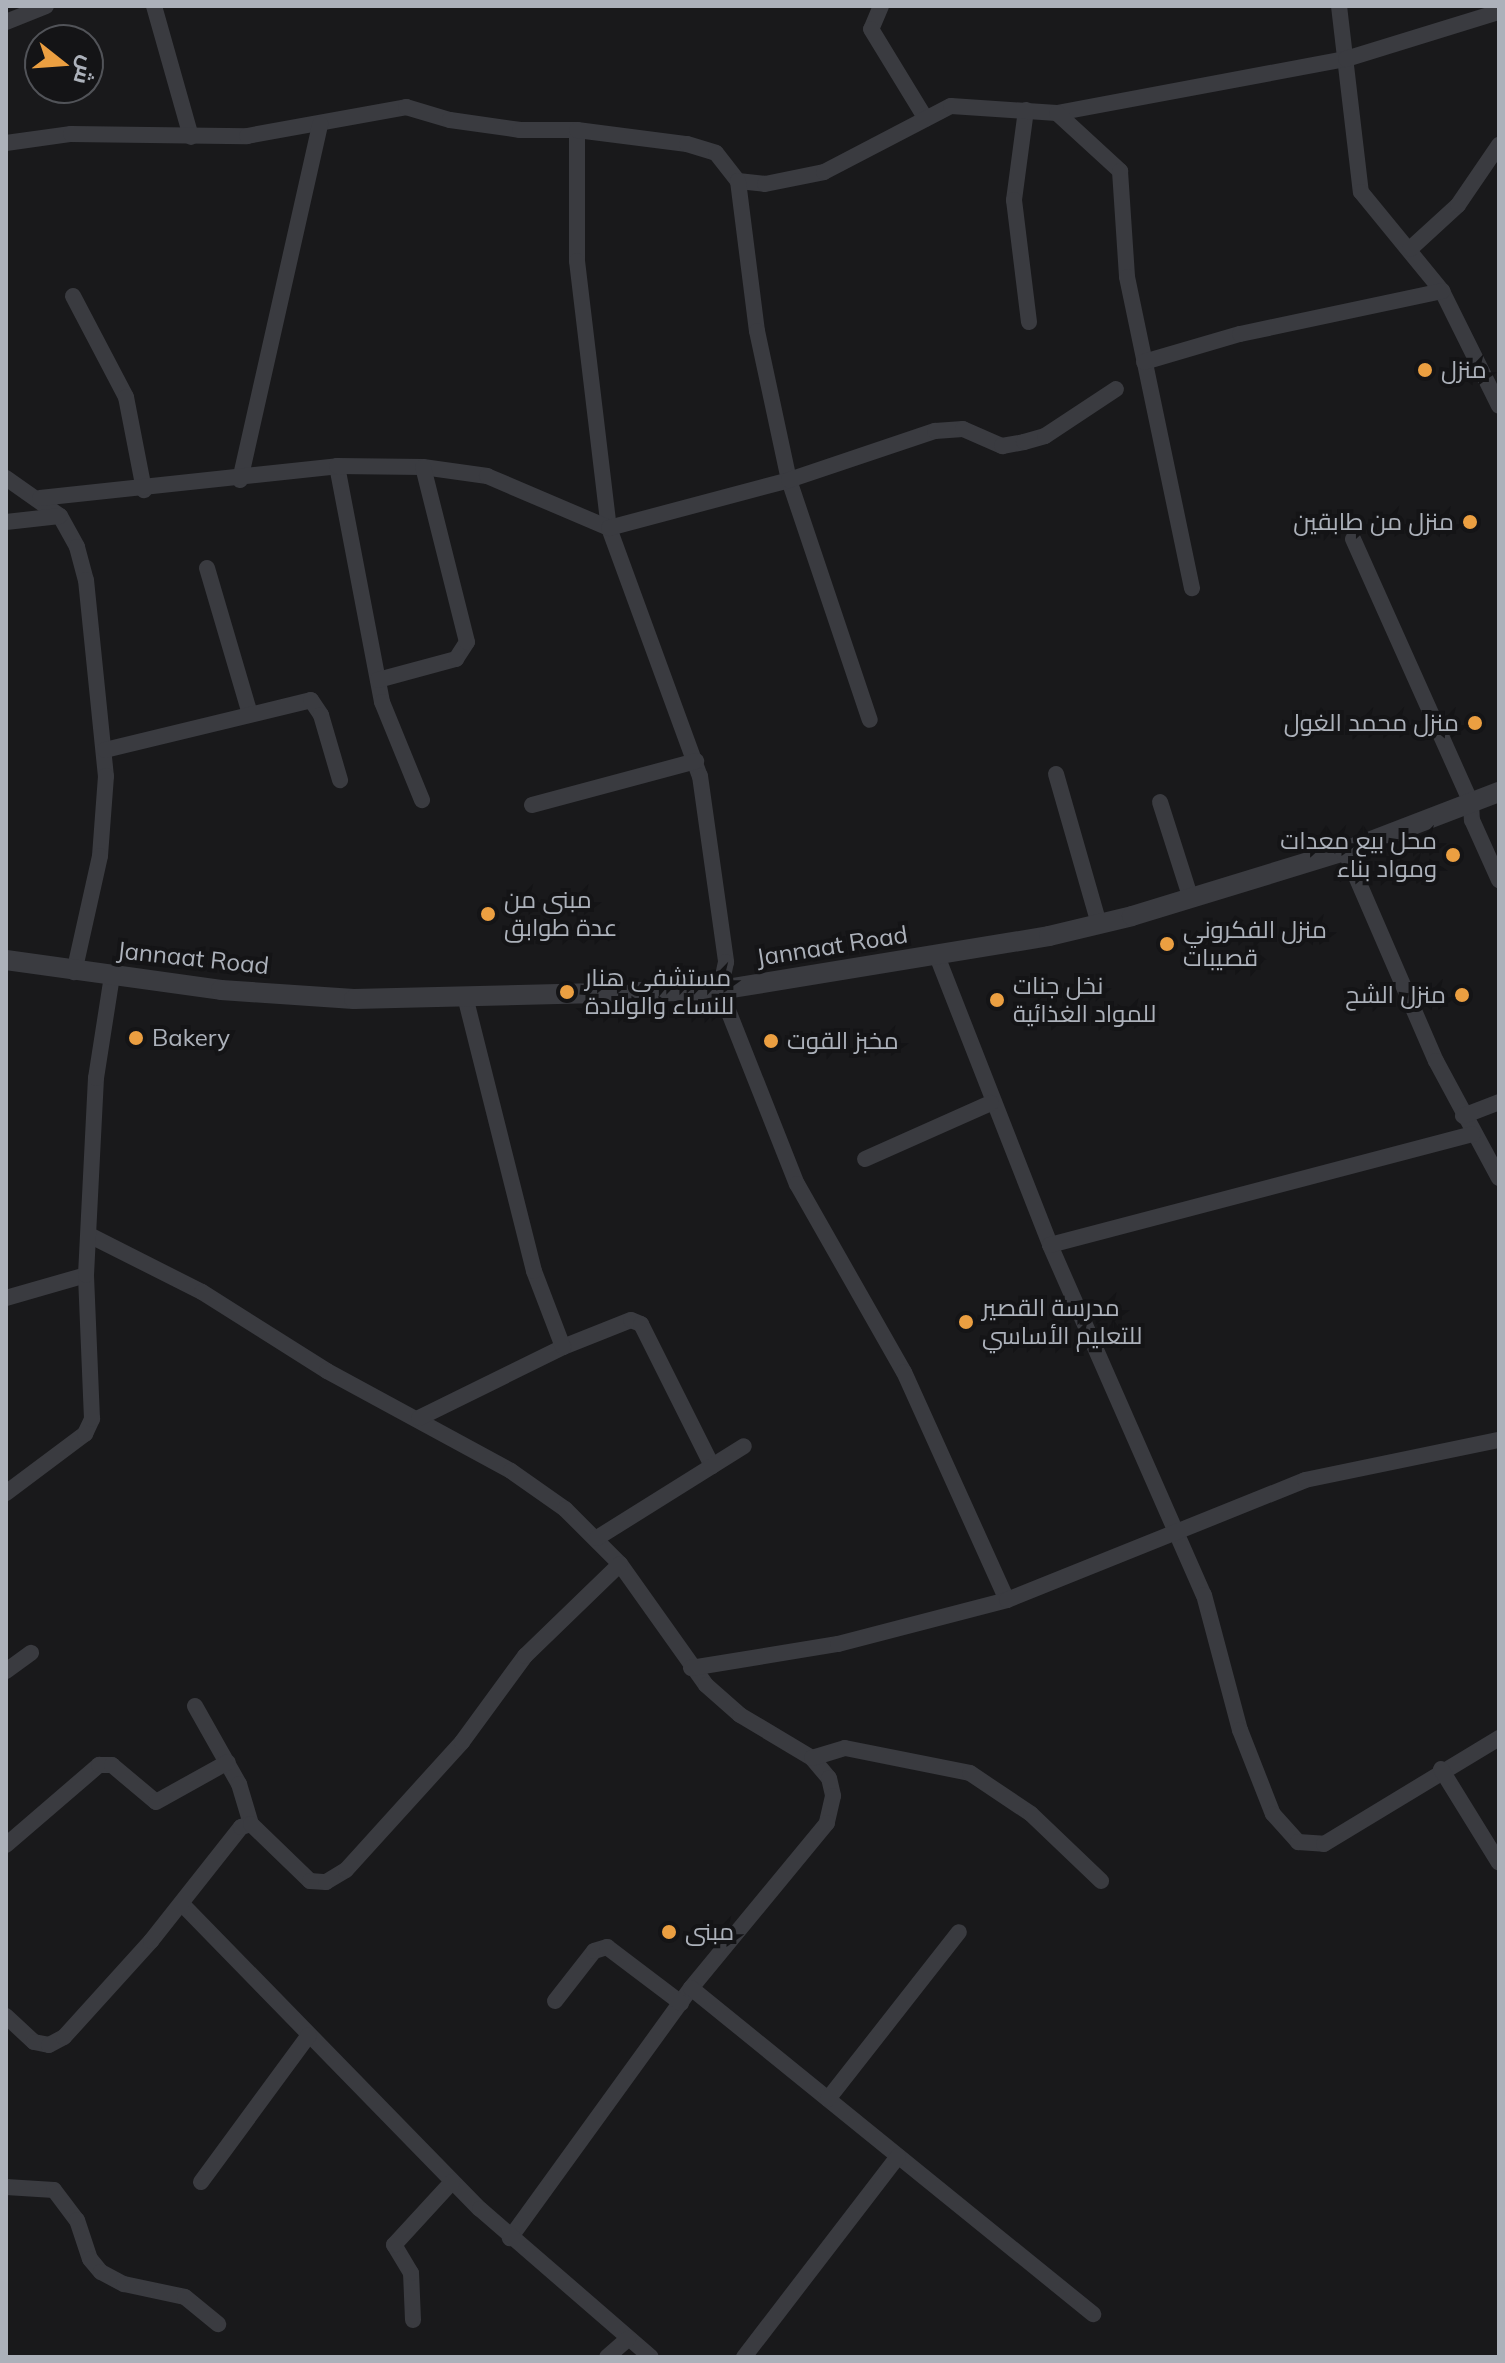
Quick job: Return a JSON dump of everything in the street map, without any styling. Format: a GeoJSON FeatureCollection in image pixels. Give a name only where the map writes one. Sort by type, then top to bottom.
{"type":"FeatureCollection","features":[{"type":"Feature","properties":{"kind":"street"},"geometry":{"type":"LineString","coordinates":[[6,22],[46,6]]}},
{"type":"Feature","properties":{"kind":"street"},"geometry":{"type":"LineString","coordinates":[[154,6],[191,137]]}},
{"type":"Feature","properties":{"kind":"street"},"geometry":{"type":"LineString","coordinates":[[881,6],[871,29],[926,119]]}},
{"type":"Feature","properties":{"kind":"street"},"geometry":{"type":"LineString","coordinates":[[1339,6],[1361,192],[1442,291],[1499,406]]}},
{"type":"Feature","properties":{"kind":"street"},"geometry":{"type":"LineString","coordinates":[[738,181],[803,179],[858,157],[951,106],[1057,113],[1346,59],[1499,12]]}},
{"type":"Feature","properties":{"kind":"street"},"geometry":{"type":"LineString","coordinates":[[6,143],[71,134],[247,136],[406,107],[520,130],[577,130],[716,153],[738,181],[757,331],[789,480],[870,720]]}},
{"type":"Feature","properties":{"kind":"street"},"geometry":{"type":"LineString","coordinates":[[1026,110],[1014,200],[1029,322]]}},
{"type":"Feature","properties":{"kind":"street"},"geometry":{"type":"LineString","coordinates":[[1057,113],[1120,171],[1127,277],[1192,588]]}},
{"type":"Feature","properties":{"kind":"street"},"geometry":{"type":"LineString","coordinates":[[240,480],[320,124]]}},
{"type":"Feature","properties":{"kind":"street"},"geometry":{"type":"LineString","coordinates":[[577,130],[577,261],[609,528],[696,761],[724,946],[720,990],[797,1184],[904,1372],[1007,1600]]}},
{"type":"Feature","properties":{"kind":"street"},"geometry":{"type":"LineString","coordinates":[[1410,249],[1458,205],[1499,145]]}},
{"type":"Feature","properties":{"kind":"street"},"geometry":{"type":"LineString","coordinates":[[1144,362],[1240,334],[1442,291]]}},
{"type":"Feature","properties":{"kind":"street"},"geometry":{"type":"LineString","coordinates":[[73,296],[126,397],[144,490]]}},
{"type":"Feature","properties":{"kind":"street"},"geometry":{"type":"LineString","coordinates":[[40,498],[240,480],[337,466],[423,467],[487,476],[609,528],[789,480],[948,429],[1002,446],[1024,442],[1045,436],[1116,389]]}},
{"type":"Feature","properties":{"kind":"street"},"geometry":{"type":"LineString","coordinates":[[337,466],[382,702],[422,800]]}},
{"type":"Feature","properties":{"kind":"street"},"geometry":{"type":"LineString","coordinates":[[378,680],[456,659],[467,642],[423,467]]}},
{"type":"Feature","properties":{"kind":"street"},"geometry":{"type":"LineString","coordinates":[[6,478],[40,498],[60,516],[86,580],[105,750],[100,856],[74,972]]}},
{"type":"Feature","properties":{"kind":"street"},"geometry":{"type":"LineString","coordinates":[[6,522],[60,516]]}},
{"type":"Feature","properties":{"kind":"street"},"geometry":{"type":"LineString","coordinates":[[1353,539],[1471,803],[1472,820],[1499,880]]}},
{"type":"Feature","properties":{"kind":"street"},"geometry":{"type":"LineString","coordinates":[[207,568],[250,714]]}},
{"type":"Feature","properties":{"kind":"street"},"geometry":{"type":"LineString","coordinates":[[105,750],[250,714],[315,702],[340,780]]}},
{"type":"Feature","properties":{"kind":"street"},"geometry":{"type":"LineString","coordinates":[[532,805],[696,761]]}},
{"type":"Feature","properties":{"kind":"street"},"geometry":{"type":"LineString","coordinates":[[1056,774],[1099,924]]}},
{"type":"Feature","properties":{"kind":"street","name":"Jannaat Road"},"geometry":{"type":"LineString","coordinates":[[6,960],[74,972],[354,999],[720,990],[937,956],[1099,924],[1345,851],[1499,792]]}},
{"type":"Feature","properties":{"kind":"street"},"geometry":{"type":"LineString","coordinates":[[1160,802],[1190,896]]}},
{"type":"Feature","properties":{"kind":"street"},"geometry":{"type":"LineString","coordinates":[[1345,851],[1463,1116],[1499,1178]]}},
{"type":"Feature","properties":{"kind":"street"},"geometry":{"type":"LineString","coordinates":[[937,956],[991,1103],[1050,1245],[1178,1532],[1217,1629],[1240,1730],[1273,1814],[1298,1842],[1324,1844],[1340,1837],[1441,1769],[1499,1738]]}},
{"type":"Feature","properties":{"kind":"street"},"geometry":{"type":"LineString","coordinates":[[6,1493],[85,1434],[92,1419],[86,1275],[91,1236],[96,1078],[112,976]]}},
{"type":"Feature","properties":{"kind":"street"},"geometry":{"type":"LineString","coordinates":[[465,997],[534,1271],[563,1347]]}},
{"type":"Feature","properties":{"kind":"street"},"geometry":{"type":"LineString","coordinates":[[1463,1116],[1499,1102]]}},
{"type":"Feature","properties":{"kind":"street"},"geometry":{"type":"LineString","coordinates":[[865,1159],[991,1103]]}},
{"type":"Feature","properties":{"kind":"street"},"geometry":{"type":"LineString","coordinates":[[1050,1245],[1473,1134]]}},
{"type":"Feature","properties":{"kind":"street"},"geometry":{"type":"LineString","coordinates":[[91,1236],[202,1292],[327,1371],[419,1418],[511,1471],[597,1538],[620,1564],[691,1668],[740,1715],[812,1758],[832,1787],[827,1823],[691,1988],[510,2238]]}},
{"type":"Feature","properties":{"kind":"street"},"geometry":{"type":"LineString","coordinates":[[6,1298],[86,1275]]}},
{"type":"Feature","properties":{"kind":"street"},"geometry":{"type":"LineString","coordinates":[[419,1418],[563,1347],[631,1320],[641,1324],[712,1466]]}},
{"type":"Feature","properties":{"kind":"street"},"geometry":{"type":"LineString","coordinates":[[691,1668],[838,1644],[1007,1600],[1345,1468],[1499,1440]]}},
{"type":"Feature","properties":{"kind":"street"},"geometry":{"type":"LineString","coordinates":[[597,1538],[744,1446]]}},
{"type":"Feature","properties":{"kind":"street"},"geometry":{"type":"LineString","coordinates":[[195,1706],[228,1762],[251,1824],[310,1881],[326,1882],[346,1870],[462,1742],[525,1656],[620,1564]]}},
{"type":"Feature","properties":{"kind":"street"},"geometry":{"type":"LineString","coordinates":[[6,1671],[31,1653]]}},
{"type":"Feature","properties":{"kind":"street"},"geometry":{"type":"LineString","coordinates":[[812,1758],[845,1748],[970,1773],[1031,1814],[1101,1881]]}},
{"type":"Feature","properties":{"kind":"street"},"geometry":{"type":"LineString","coordinates":[[6,1845],[99,1765],[112,1765],[156,1802],[228,1762]]}},
{"type":"Feature","properties":{"kind":"street"},"geometry":{"type":"LineString","coordinates":[[1441,1769],[1499,1863]]}},
{"type":"Feature","properties":{"kind":"street"},"geometry":{"type":"LineString","coordinates":[[6,2016],[34,2042],[49,2045],[64,2037],[182,1904],[241,1827],[251,1824]]}},
{"type":"Feature","properties":{"kind":"street"},"geometry":{"type":"LineString","coordinates":[[182,1904],[452,2182],[510,2238],[651,2357]]}},
{"type":"Feature","properties":{"kind":"street"},"geometry":{"type":"LineString","coordinates":[[828,2099],[959,1932]]}},
{"type":"Feature","properties":{"kind":"street"},"geometry":{"type":"LineString","coordinates":[[555,2001],[600,1946],[607,1947],[681,2003]]}},
{"type":"Feature","properties":{"kind":"street"},"geometry":{"type":"LineString","coordinates":[[691,1988],[1093,2314]]}},
{"type":"Feature","properties":{"kind":"street"},"geometry":{"type":"LineString","coordinates":[[201,2182],[309,2035]]}},
{"type":"Feature","properties":{"kind":"street"},"geometry":{"type":"LineString","coordinates":[[744,2357],[898,2156]]}},
{"type":"Feature","properties":{"kind":"street"},"geometry":{"type":"LineString","coordinates":[[413,2320],[411,2273],[394,2245],[452,2182]]}},
{"type":"Feature","properties":{"kind":"street"},"geometry":{"type":"LineString","coordinates":[[6,2187],[54,2190],[66,2200],[90,2259],[101,2272],[124,2284],[185,2297],[218,2324]]}},
{"type":"Feature","properties":{"kind":"street"},"geometry":{"type":"LineString","coordinates":[[607,2357],[628,2339]]}},
{"type":"Feature","properties":{"kind":"place","name":"منزل"},"geometry":{"type":"Point","coordinates":[1425,370]}},
{"type":"Feature","properties":{"kind":"place","name":"منزل من طابقين"},"geometry":{"type":"Point","coordinates":[1470,522]}},
{"type":"Feature","properties":{"kind":"place","name":"منزل محمد الغول"},"geometry":{"type":"Point","coordinates":[1475,723]}},
{"type":"Feature","properties":{"kind":"place","name":"محل بيع معدات ومواد بناء"},"geometry":{"type":"Point","coordinates":[1453,855]}},
{"type":"Feature","properties":{"kind":"place","name":"مبنى من عدة طوابق"},"geometry":{"type":"Point","coordinates":[488,914]}},
{"type":"Feature","properties":{"kind":"place","name":"منزل الفكروني قصيبات"},"geometry":{"type":"Point","coordinates":[1167,944]}},
{"type":"Feature","properties":{"kind":"place","name":"مستشفى هنار للنساء والولادة"},"geometry":{"type":"Point","coordinates":[567,992]}},
{"type":"Feature","properties":{"kind":"place","name":"منزل الشح"},"geometry":{"type":"Point","coordinates":[1462,995]}},
{"type":"Feature","properties":{"kind":"place","name":"نخل جنات للمواد الغذائية"},"geometry":{"type":"Point","coordinates":[997,1000]}},
{"type":"Feature","properties":{"kind":"place","name":"Bakery"},"geometry":{"type":"Point","coordinates":[136,1038]}},
{"type":"Feature","properties":{"kind":"place","name":"مخبز القوت"},"geometry":{"type":"Point","coordinates":[771,1041]}},
{"type":"Feature","properties":{"kind":"place","name":"مدرسة القصير للتعليم الأساسي"},"geometry":{"type":"Point","coordinates":[966,1322]}},
{"type":"Feature","properties":{"kind":"place","name":"مبنى"},"geometry":{"type":"Point","coordinates":[669,1932]}}]}
